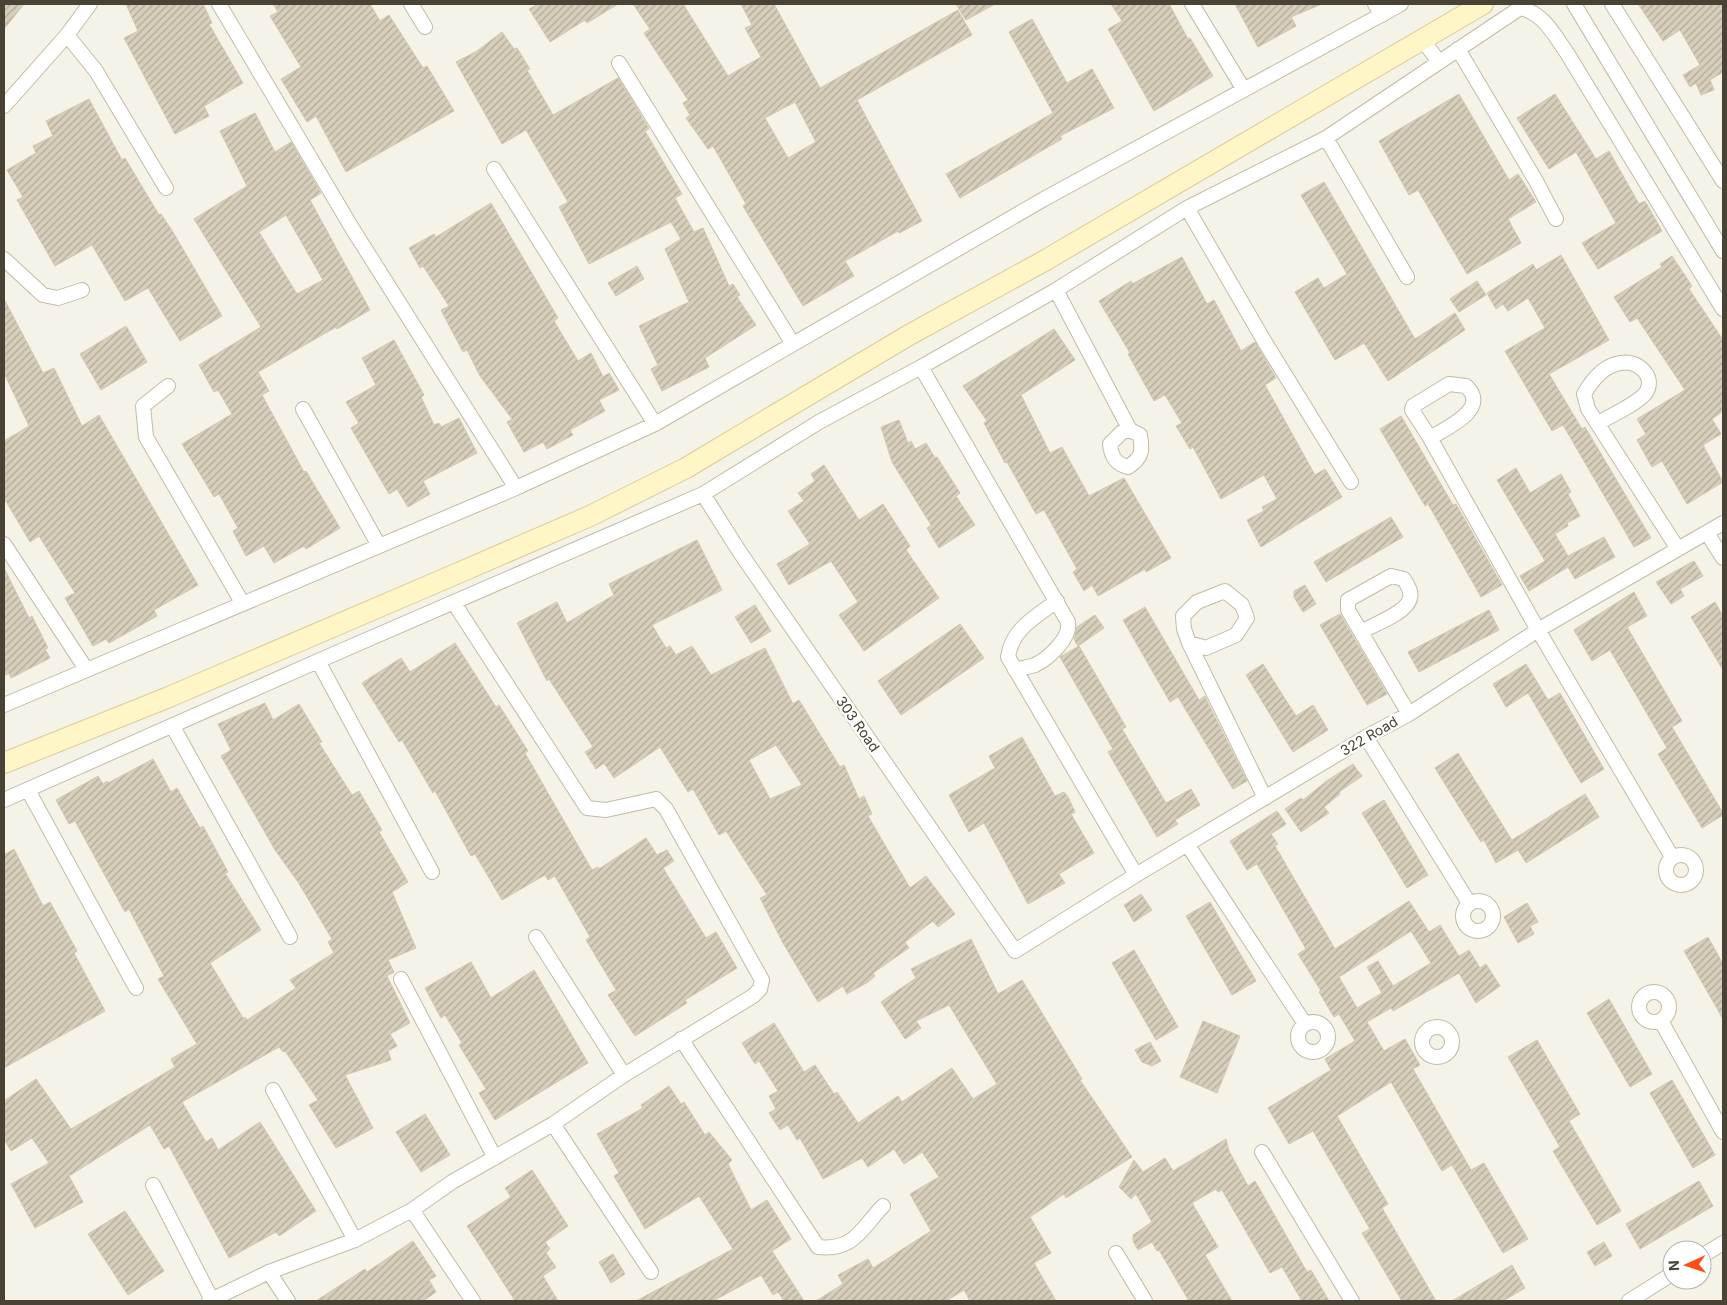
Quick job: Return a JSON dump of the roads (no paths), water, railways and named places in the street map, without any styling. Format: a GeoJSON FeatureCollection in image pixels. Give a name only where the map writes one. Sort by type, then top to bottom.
{"type":"FeatureCollection","features":[{"type":"Feature","properties":{"kind":"street"},"geometry":{"type":"LineString","coordinates":[[4,106],[67,35],[90,4]]}},
{"type":"Feature","properties":{"kind":"street"},"geometry":{"type":"LineString","coordinates":[[219,4],[352,228],[516,488]]}},
{"type":"Feature","properties":{"kind":"street"},"geometry":{"type":"LineString","coordinates":[[411,4],[425,28]]}},
{"type":"Feature","properties":{"kind":"street"},"geometry":{"type":"LineString","coordinates":[[1192,4],[1244,90]]}},
{"type":"Feature","properties":{"kind":"street"},"geometry":{"type":"LineString","coordinates":[[4,705],[243,604],[378,544],[516,488],[655,424],[1044,199],[1244,90],[1378,9],[1401,4]]}},
{"type":"Feature","properties":{"kind":"street"},"geometry":{"type":"LineString","coordinates":[[4,763],[169,697],[449,577],[590,516],[686,468],[909,335],[1044,261],[1483,4]]}},
{"type":"Feature","properties":{"kind":"street"},"geometry":{"type":"LineString","coordinates":[[1574,4],[1723,251]]}},
{"type":"Feature","properties":{"kind":"street"},"geometry":{"type":"LineString","coordinates":[[1612,4],[1723,180]]}},
{"type":"Feature","properties":{"kind":"street"},"geometry":{"type":"LineString","coordinates":[[4,800],[703,494],[819,422],[921,367],[1056,290],[1187,208],[1326,138],[1520,8],[1532,11],[1542,18],[1567,53],[1723,308]]}},
{"type":"Feature","properties":{"kind":"street"},"geometry":{"type":"LineString","coordinates":[[67,35],[96,70],[166,188]]}},
{"type":"Feature","properties":{"kind":"street"},"geometry":{"type":"LineString","coordinates":[[1422,39],[1439,62]]}},
{"type":"Feature","properties":{"kind":"street"},"geometry":{"type":"LineString","coordinates":[[1458,49],[1536,181],[1556,219]]}},
{"type":"Feature","properties":{"kind":"street"},"geometry":{"type":"LineString","coordinates":[[619,63],[793,344]]}},
{"type":"Feature","properties":{"kind":"street"},"geometry":{"type":"LineString","coordinates":[[1326,138],[1407,277]]}},
{"type":"Feature","properties":{"kind":"street"},"geometry":{"type":"LineString","coordinates":[[494,169],[655,424]]}},
{"type":"Feature","properties":{"kind":"street"},"geometry":{"type":"LineString","coordinates":[[1187,208],[1266,344],[1352,482]]}},
{"type":"Feature","properties":{"kind":"street"},"geometry":{"type":"LineString","coordinates":[[4,259],[43,295],[58,298],[82,290]]}},
{"type":"Feature","properties":{"kind":"street"},"geometry":{"type":"LineString","coordinates":[[1056,290],[1130,430]]}},
{"type":"Feature","properties":{"kind":"street"},"geometry":{"type":"LineString","coordinates":[[1598,422],[1638,400],[1646,391],[1648,382],[1646,373],[1635,363],[1621,363],[1606,369],[1591,381],[1584,394],[1588,409],[1678,549]]}},
{"type":"Feature","properties":{"kind":"street"},"geometry":{"type":"LineString","coordinates":[[921,367],[1056,601],[1066,614],[1069,629],[1062,641],[1036,664],[1015,670]]}},
{"type":"Feature","properties":{"kind":"street"},"geometry":{"type":"LineString","coordinates":[[1430,438],[1469,414],[1473,404],[1473,397],[1466,386],[1449,384],[1413,406],[1412,410],[1415,417],[1430,438],[1538,630],[1672,857]]}},
{"type":"Feature","properties":{"kind":"street"},"geometry":{"type":"LineString","coordinates":[[168,386],[143,406],[146,437],[243,604]]}},
{"type":"Feature","properties":{"kind":"street"},"geometry":{"type":"LineString","coordinates":[[302,409],[378,544]]}},
{"type":"Feature","properties":{"kind":"street","name":"303 Road"},"geometry":{"type":"LineString","coordinates":[[703,494],[738,552],[1014,951]]}},
{"type":"Feature","properties":{"kind":"street","name":"322 Road"},"geometry":{"type":"LineString","coordinates":[[1014,951],[1187,844],[1366,737],[1409,714],[1538,630],[1723,523]]}},
{"type":"Feature","properties":{"kind":"street"},"geometry":{"type":"LineString","coordinates":[[1707,533],[1723,558]]}},
{"type":"Feature","properties":{"kind":"street"},"geometry":{"type":"LineString","coordinates":[[4,544],[86,669]]}},
{"type":"Feature","properties":{"kind":"street"},"geometry":{"type":"LineString","coordinates":[[1362,631],[1404,609],[1410,598],[1410,591],[1404,579],[1391,576],[1348,600],[1348,610],[1409,714]]}},
{"type":"Feature","properties":{"kind":"street"},"geometry":{"type":"LineString","coordinates":[[1189,643],[1206,648],[1236,635],[1247,618],[1242,605],[1225,591],[1197,602],[1183,616],[1184,628],[1189,643],[1265,798]]}},
{"type":"Feature","properties":{"kind":"street"},"geometry":{"type":"LineString","coordinates":[[1056,601],[1016,633],[1010,645],[1008,658],[1136,875]]}},
{"type":"Feature","properties":{"kind":"street"},"geometry":{"type":"LineString","coordinates":[[153,1185],[211,1300],[269,1272],[355,1240],[412,1210],[452,1182],[553,1124],[624,1075],[681,1038],[753,996],[760,989],[762,980],[666,809],[656,799],[606,810],[587,808],[454,603]]}},
{"type":"Feature","properties":{"kind":"street"},"geometry":{"type":"LineString","coordinates":[[318,661],[432,872]]}},
{"type":"Feature","properties":{"kind":"street"},"geometry":{"type":"LineString","coordinates":[[173,727],[290,937]]}},
{"type":"Feature","properties":{"kind":"street"},"geometry":{"type":"LineString","coordinates":[[1366,737],[1469,903]]}},
{"type":"Feature","properties":{"kind":"street"},"geometry":{"type":"LineString","coordinates":[[28,790],[136,988]]}},
{"type":"Feature","properties":{"kind":"street"},"geometry":{"type":"LineString","coordinates":[[1187,844],[1305,1024]]}},
{"type":"Feature","properties":{"kind":"street"},"geometry":{"type":"LineString","coordinates":[[536,937],[624,1075]]}},
{"type":"Feature","properties":{"kind":"street"},"geometry":{"type":"LineString","coordinates":[[402,979],[495,1158]]}},
{"type":"Feature","properties":{"kind":"street"},"geometry":{"type":"LineString","coordinates":[[1660,1021],[1723,1132]]}},
{"type":"Feature","properties":{"kind":"street"},"geometry":{"type":"LineString","coordinates":[[681,1038],[818,1247],[833,1249],[853,1240],[882,1206]]}},
{"type":"Feature","properties":{"kind":"street"},"geometry":{"type":"LineString","coordinates":[[273,1090],[355,1240]]}},
{"type":"Feature","properties":{"kind":"street"},"geometry":{"type":"LineString","coordinates":[[553,1124],[651,1272]]}},
{"type":"Feature","properties":{"kind":"street"},"geometry":{"type":"LineString","coordinates":[[1262,1152],[1352,1301]]}},
{"type":"Feature","properties":{"kind":"street"},"geometry":{"type":"LineString","coordinates":[[412,1210],[474,1301]]}},
{"type":"Feature","properties":{"kind":"street"},"geometry":{"type":"LineString","coordinates":[[1712,1250],[1723,1243]]}},
{"type":"Feature","properties":{"kind":"street"},"geometry":{"type":"LineString","coordinates":[[1116,1253],[1145,1301]]}},
{"type":"Feature","properties":{"kind":"street"},"geometry":{"type":"LineString","coordinates":[[269,1272],[288,1301]]}},
{"type":"Feature","properties":{"kind":"street"},"geometry":{"type":"LineString","coordinates":[[1629,1301],[1662,1280]]}}]}
